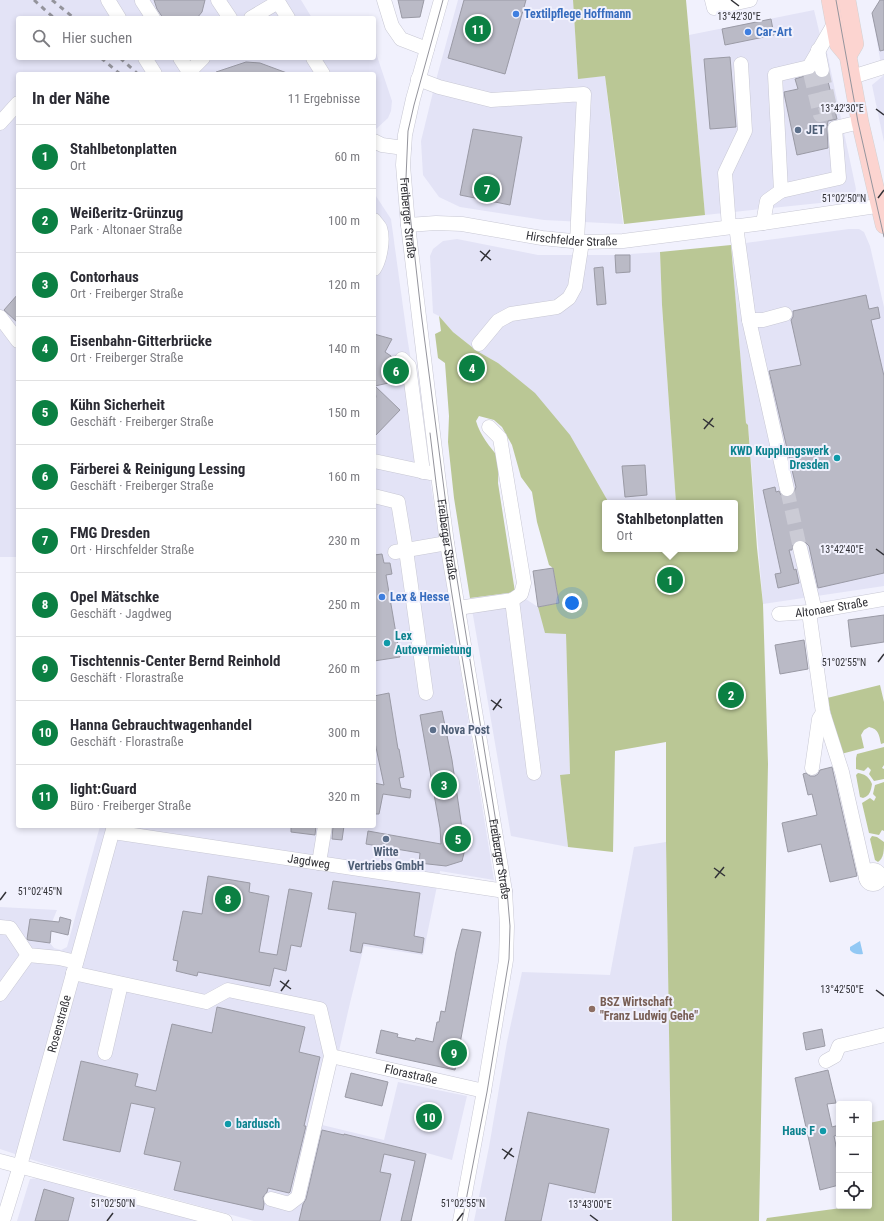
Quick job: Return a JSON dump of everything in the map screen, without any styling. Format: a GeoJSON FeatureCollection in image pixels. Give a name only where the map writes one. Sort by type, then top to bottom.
{"type":"FeatureCollection","features":[{"type":"Feature","properties":{"kind":"main road"},"geometry":{"type":"LineString","coordinates":[[830,0],[838,44],[848,56],[860,122],[882,206],[884,225]]}},
{"type":"Feature","properties":{"kind":"main road"},"geometry":{"type":"LineString","coordinates":[[847,0],[855,44],[848,56]]}},
{"type":"Feature","properties":{"kind":"street"},"geometry":{"type":"LineString","coordinates":[[108,0],[118,16]]}},
{"type":"Feature","properties":{"kind":"street"},"geometry":{"type":"LineString","coordinates":[[142,0],[152,16]]}},
{"type":"Feature","properties":{"kind":"street"},"geometry":{"type":"LineString","coordinates":[[218,0],[229,16]]}},
{"type":"Feature","properties":{"kind":"street"},"geometry":{"type":"LineString","coordinates":[[384,0],[392,26],[401,39],[427,49]]}},
{"type":"Feature","properties":{"kind":"street","name":"Freiberger Straße"},"geometry":{"type":"LineString","coordinates":[[441,0],[408,118],[404,148],[404,181],[408,225],[447,543],[505,891],[507,926],[506,960],[460,1221]]}},
{"type":"Feature","properties":{"kind":"street"},"geometry":{"type":"LineString","coordinates":[[712,0],[714,8],[750,0]]}},
{"type":"Feature","properties":{"kind":"street"},"geometry":{"type":"LineString","coordinates":[[254,16],[277,1],[287,16]]}},
{"type":"Feature","properties":{"kind":"street"},"geometry":{"type":"LineString","coordinates":[[781,191],[775,75],[814,70],[818,50],[834,24]]}},
{"type":"Feature","properties":{"kind":"street"},"geometry":{"type":"LineString","coordinates":[[146,60],[154,72]]}},
{"type":"Feature","properties":{"kind":"street"},"geometry":{"type":"LineString","coordinates":[[181,60],[187,72]]}},
{"type":"Feature","properties":{"kind":"street"},"geometry":{"type":"LineString","coordinates":[[189,72],[201,60]]}},
{"type":"Feature","properties":{"kind":"street"},"geometry":{"type":"LineString","coordinates":[[314,60],[322,72]]}},
{"type":"Feature","properties":{"kind":"street"},"geometry":{"type":"LineString","coordinates":[[741,64],[745,131],[725,173],[732,227],[749,320],[787,489]]}},
{"type":"Feature","properties":{"kind":"street"},"geometry":{"type":"LineString","coordinates":[[852,77],[884,67]]}},
{"type":"Feature","properties":{"kind":"street"},"geometry":{"type":"LineString","coordinates":[[418,79],[439,87],[491,100],[584,94],[579,242],[575,288],[569,298],[557,307],[511,314],[498,321],[479,344]]}},
{"type":"Feature","properties":{"kind":"street"},"geometry":{"type":"LineString","coordinates":[[0,123],[16,105]]}},
{"type":"Feature","properties":{"kind":"street"},"geometry":{"type":"LineString","coordinates":[[763,223],[768,201],[781,191],[839,178],[834,124],[860,122]]}},
{"type":"Feature","properties":{"kind":"street"},"geometry":{"type":"LineString","coordinates":[[377,147],[404,148]]}},
{"type":"Feature","properties":{"kind":"street","name":"Hirschfelder Straße"},"geometry":{"type":"LineString","coordinates":[[408,225],[436,223],[462,224],[542,238],[579,242],[623,241],[882,206]]}},
{"type":"Feature","properties":{"kind":"street"},"geometry":{"type":"LineString","coordinates":[[376,223],[380,228],[381,238],[378,262],[376,266]]}},
{"type":"Feature","properties":{"kind":"street"},"geometry":{"type":"LineString","coordinates":[[749,320],[763,320],[785,314]]}},
{"type":"Feature","properties":{"kind":"street"},"geometry":{"type":"LineString","coordinates":[[0,317],[16,338]]}},
{"type":"Feature","properties":{"kind":"street"},"geometry":{"type":"LineString","coordinates":[[402,359],[409,366],[423,472]]}},
{"type":"Feature","properties":{"kind":"street"},"geometry":{"type":"LineString","coordinates":[[458,608],[512,600],[521,594],[524,582],[500,438],[489,427]]}},
{"type":"Feature","properties":{"kind":"street"},"geometry":{"type":"LineString","coordinates":[[376,461],[438,475]]}},
{"type":"Feature","properties":{"kind":"street"},"geometry":{"type":"LineString","coordinates":[[376,496],[398,502],[400,551],[426,693]]}},
{"type":"Feature","properties":{"kind":"street"},"geometry":{"type":"LineString","coordinates":[[400,551],[447,543]]}},
{"type":"Feature","properties":{"kind":"street"},"geometry":{"type":"LineString","coordinates":[[800,548],[812,611],[823,713],[842,772],[873,887]]}},
{"type":"Feature","properties":{"kind":"street","name":"Altonaer Straße"},"geometry":{"type":"LineString","coordinates":[[779,614],[812,611],[884,599]]}},
{"type":"Feature","properties":{"kind":"street"},"geometry":{"type":"LineString","coordinates":[[512,600],[534,773]]}},
{"type":"Feature","properties":{"kind":"street"},"geometry":{"type":"LineString","coordinates":[[812,768],[819,719],[823,713]]}},
{"type":"Feature","properties":{"kind":"street"},"geometry":{"type":"LineString","coordinates":[[319,863],[324,828]]}},
{"type":"Feature","properties":{"kind":"street","name":"Jagdweg"},"geometry":{"type":"LineString","coordinates":[[113,829],[319,863],[505,891]]}},
{"type":"Feature","properties":{"kind":"street","name":"Rosenstraße"},"geometry":{"type":"LineString","coordinates":[[3,1221],[20,1166],[113,829]]}},
{"type":"Feature","properties":{"kind":"street"},"geometry":{"type":"LineString","coordinates":[[0,927],[10,928],[28,955]]}},
{"type":"Feature","properties":{"kind":"street"},"geometry":{"type":"LineString","coordinates":[[28,955],[59,958],[75,968],[121,984],[206,1002],[228,990],[320,1009],[334,1057],[298,1197],[289,1204],[271,1199]]}},
{"type":"Feature","properties":{"kind":"street"},"geometry":{"type":"LineString","coordinates":[[0,994],[28,955]]}},
{"type":"Feature","properties":{"kind":"street"},"geometry":{"type":"LineString","coordinates":[[105,1053],[121,984]]}},
{"type":"Feature","properties":{"kind":"street"},"geometry":{"type":"LineString","coordinates":[[826,1061],[835,1056],[839,1046],[884,1035]]}},
{"type":"Feature","properties":{"kind":"street","name":"Florastraße"},"geometry":{"type":"LineString","coordinates":[[334,1057],[484,1091]]}},
{"type":"Feature","properties":{"kind":"street"},"geometry":{"type":"LineString","coordinates":[[0,1160],[225,1221]]}},
{"type":"Feature","properties":{"kind":"shaded area"},"geometry":{"type":"Polygon","coordinates":[[[0,0],[301,0],[311,16],[16,16],[16,60],[376,60],[376,53],[392,101],[391,111],[388,118],[376,129],[376,72],[16,72],[16,557],[0,557],[0,0]]]}},
{"type":"Feature","properties":{"kind":"shaded area"},"geometry":{"type":"Polygon","coordinates":[[[458,0],[573,0],[578,78],[605,76],[623,224],[544,220],[460,207],[439,197],[423,175],[421,141],[458,0]]]}},
{"type":"Feature","properties":{"kind":"shaded area"},"geometry":{"type":"Polygon","coordinates":[[[880,0],[884,0],[884,142],[872,85],[883,76],[872,13],[880,0]]]}},
{"type":"Feature","properties":{"kind":"shaded area"},"geometry":{"type":"Polygon","coordinates":[[[814,10],[820,35],[826,48],[856,189],[855,193],[849,200],[705,215],[689,35],[814,10]]]}},
{"type":"Feature","properties":{"kind":"shaded area"},"geometry":{"type":"Polygon","coordinates":[[[376,196],[391,219],[407,336],[494,880],[440,871],[423,955],[364,946],[322,1125],[384,1140],[398,1082],[467,1096],[452,1160],[427,1153],[411,1221],[254,1221],[45,1164],[0,1149],[0,907],[57,910],[52,922],[50,943],[54,948],[61,950],[67,947],[99,828],[376,828],[376,196]]]}},
{"type":"Feature","properties":{"kind":"shaded area"},"geometry":{"type":"Polygon","coordinates":[[[849,229],[859,229],[864,232],[870,246],[884,307],[884,586],[763,604],[731,245],[849,229]]]}},
{"type":"Feature","properties":{"kind":"shaded area"},"geometry":{"type":"Polygon","coordinates":[[[457,239],[538,255],[615,255],[660,252],[662,305],[676,500],[607,500],[590,472],[498,363],[477,351],[453,332],[439,316],[433,313],[430,256],[433,249],[443,241],[457,239]]]}},
{"type":"Feature","properties":{"kind":"shaded area"},"geometry":{"type":"Polygon","coordinates":[[[515,592],[538,607],[566,634],[570,775],[560,775],[568,847],[511,836],[470,598],[515,592]]]}},
{"type":"Feature","properties":{"kind":"shaded area","name":"BSZ Wirtschaft \"Franz Ludwig Gehe\""},"geometry":{"type":"Polygon","coordinates":[[[666,842],[672,1221],[474,1221],[489,1147],[507,1042],[522,972],[610,975],[634,847],[666,842]]]}},
{"type":"Feature","properties":{"kind":"shaded area"},"geometry":{"type":"Polygon","coordinates":[[[39,1178],[198,1221],[17,1221],[30,1179],[39,1178]]]}},
{"type":"Feature","properties":{"kind":"green space"},"geometry":{"type":"Polygon","coordinates":[[[573,0],[686,0],[705,215],[624,224],[605,76],[578,79],[573,0]]]}},
{"type":"Feature","properties":{"kind":"green space"},"geometry":{"type":"Polygon","coordinates":[[[731,245],[763,604],[768,764],[759,1221],[672,1221],[666,842],[666,742],[615,751],[613,852],[568,847],[560,775],[570,774],[566,634],[545,633],[538,607],[559,603],[553,568],[549,565],[537,522],[532,492],[521,477],[512,445],[502,427],[494,420],[479,416],[476,421],[480,431],[499,458],[498,483],[515,592],[470,598],[454,498],[448,442],[449,416],[445,363],[438,358],[435,334],[441,331],[439,316],[453,332],[477,351],[498,363],[535,393],[570,435],[607,500],[602,500],[602,552],[738,552],[738,500],[676,500],[662,305],[660,252],[731,245]]]}},
{"type":"Feature","properties":{"kind":"green space"},"geometry":{"type":"Polygon","coordinates":[[[880,685],[884,702],[884,743],[881,744],[877,731],[869,727],[864,730],[861,735],[864,748],[841,754],[827,698],[880,685]]]}},
{"type":"Feature","properties":{"kind":"green space"},"geometry":{"type":"Polygon","coordinates":[[[884,747],[884,765],[882,768],[884,769],[884,779],[874,781],[869,774],[871,770],[868,767],[864,771],[856,769],[857,754],[884,747]]]}},
{"type":"Feature","properties":{"kind":"green space"},"geometry":{"type":"Polygon","coordinates":[[[858,773],[863,774],[870,779],[872,784],[871,791],[863,798],[860,797],[856,775],[858,773]]]}},
{"type":"Feature","properties":{"kind":"green space"},"geometry":{"type":"Polygon","coordinates":[[[884,782],[884,831],[882,830],[879,835],[869,833],[862,803],[870,798],[874,801],[876,797],[873,794],[875,785],[884,782]]]}},
{"type":"Feature","properties":{"kind":"green space"},"geometry":{"type":"Polygon","coordinates":[[[872,836],[877,837],[884,842],[883,856],[878,862],[875,860],[870,839],[872,836]]]}},
{"type":"Feature","properties":{"kind":"green space"},"geometry":{"type":"Polygon","coordinates":[[[884,1120],[884,1221],[766,1221],[767,1218],[836,1209],[872,1209],[872,1122],[884,1120]]]}},
{"type":"Feature","properties":{"kind":"water"},"geometry":{"type":"Polygon","coordinates":[[[860,941],[863,954],[857,954],[850,950],[850,947],[860,941]]]}},
{"type":"Feature","properties":{"kind":"building"},"geometry":{"type":"Polygon","coordinates":[[[154,0],[205,0],[202,12],[199,16],[162,16],[154,0]]]}},
{"type":"Feature","properties":{"kind":"building"},"geometry":{"type":"Polygon","coordinates":[[[398,0],[424,0],[420,17],[402,18],[398,0]]]}},
{"type":"Feature","properties":{"kind":"building"},"geometry":{"type":"Polygon","coordinates":[[[464,0],[526,0],[505,74],[448,58],[464,0]]]}},
{"type":"Feature","properties":{"kind":"building"},"geometry":{"type":"Polygon","coordinates":[[[880,0],[884,0],[884,50],[880,51],[872,13],[880,0]]]}},
{"type":"Feature","properties":{"kind":"building","name":"Car-Art"},"geometry":{"type":"Polygon","coordinates":[[[771,19],[774,35],[725,45],[722,29],[771,19]]]}},
{"type":"Feature","properties":{"kind":"building"},"geometry":{"type":"Polygon","coordinates":[[[730,57],[736,127],[710,129],[704,59],[730,57]]]}},
{"type":"Feature","properties":{"kind":"building"},"geometry":{"type":"Polygon","coordinates":[[[246,62],[260,63],[284,72],[216,72],[246,62]]]}},
{"type":"Feature","properties":{"kind":"building"},"geometry":{"type":"Polygon","coordinates":[[[814,73],[820,78],[827,77],[837,119],[828,121],[828,148],[797,155],[784,92],[798,89],[795,79],[814,73]]]}},
{"type":"Feature","properties":{"kind":"building"},"geometry":{"type":"Polygon","coordinates":[[[473,129],[522,137],[510,205],[460,195],[473,129]]]}},
{"type":"Feature","properties":{"kind":"building"},"geometry":{"type":"Polygon","coordinates":[[[615,255],[630,255],[630,272],[616,273],[615,255]]]}},
{"type":"Feature","properties":{"kind":"building"},"geometry":{"type":"Polygon","coordinates":[[[603,267],[606,304],[597,305],[594,268],[603,267]]]}},
{"type":"Feature","properties":{"kind":"building","name":"KWD Kupplungswerk Dresden"},"geometry":{"type":"Polygon","coordinates":[[[866,295],[869,309],[878,307],[880,318],[871,320],[884,376],[884,573],[818,588],[809,546],[803,540],[798,540],[794,542],[792,550],[789,550],[799,583],[778,588],[775,574],[781,573],[763,490],[775,487],[776,492],[779,491],[781,495],[788,497],[793,495],[796,487],[769,371],[801,365],[791,320],[793,317],[793,311],[866,295]]]}},
{"type":"Feature","properties":{"kind":"building"},"geometry":{"type":"Polygon","coordinates":[[[16,296],[16,321],[4,310],[16,296]]]}},
{"type":"Feature","properties":{"kind":"building"},"geometry":{"type":"Polygon","coordinates":[[[376,335],[392,339],[385,352],[391,356],[392,365],[395,364],[401,370],[402,380],[376,386],[376,335]]]}},
{"type":"Feature","properties":{"kind":"building"},"geometry":{"type":"Polygon","coordinates":[[[376,387],[400,410],[376,435],[376,387]]]}},
{"type":"Feature","properties":{"kind":"building"},"geometry":{"type":"Polygon","coordinates":[[[645,465],[647,495],[625,497],[622,466],[645,465]]]}},
{"type":"Feature","properties":{"kind":"building"},"geometry":{"type":"Polygon","coordinates":[[[382,554],[384,563],[390,563],[392,574],[386,575],[400,657],[376,661],[376,555],[382,554]]]}},
{"type":"Feature","properties":{"kind":"building"},"geometry":{"type":"Polygon","coordinates":[[[553,568],[559,603],[538,607],[533,571],[553,568]]]}},
{"type":"Feature","properties":{"kind":"building"},"geometry":{"type":"Polygon","coordinates":[[[884,615],[884,642],[851,647],[848,620],[884,615]]]}},
{"type":"Feature","properties":{"kind":"building"},"geometry":{"type":"Polygon","coordinates":[[[804,640],[808,669],[780,674],[775,645],[804,640]]]}},
{"type":"Feature","properties":{"kind":"building"},"geometry":{"type":"Polygon","coordinates":[[[389,693],[404,777],[399,778],[401,788],[411,790],[410,798],[383,794],[379,814],[376,814],[376,783],[384,785],[376,747],[376,696],[389,693]]]}},
{"type":"Feature","properties":{"kind":"building"},"geometry":{"type":"Polygon","coordinates":[[[442,711],[452,760],[465,849],[462,861],[446,866],[419,863],[420,853],[366,844],[368,831],[441,844],[440,828],[420,715],[442,711]]]}},
{"type":"Feature","properties":{"kind":"building"},"geometry":{"type":"Polygon","coordinates":[[[832,767],[857,876],[830,882],[821,844],[788,852],[782,823],[817,815],[812,794],[808,795],[803,774],[806,773],[810,776],[815,776],[820,770],[832,767]]]}},
{"type":"Feature","properties":{"kind":"building"},"geometry":{"type":"Polygon","coordinates":[[[291,828],[316,828],[315,835],[291,832],[291,828]]]}},
{"type":"Feature","properties":{"kind":"building"},"geometry":{"type":"Polygon","coordinates":[[[333,828],[344,828],[342,840],[332,839],[333,828]]]}},
{"type":"Feature","properties":{"kind":"building"},"geometry":{"type":"Polygon","coordinates":[[[208,876],[250,883],[249,892],[269,896],[259,952],[277,955],[289,889],[312,893],[301,947],[291,945],[286,971],[274,968],[270,986],[198,972],[197,976],[176,971],[178,961],[173,960],[183,911],[202,914],[208,876]]]}},
{"type":"Feature","properties":{"kind":"building"},"geometry":{"type":"Polygon","coordinates":[[[333,881],[420,893],[414,936],[424,938],[422,953],[363,943],[361,953],[350,951],[356,913],[328,909],[333,881]]]}},
{"type":"Feature","properties":{"kind":"building"},"geometry":{"type":"Polygon","coordinates":[[[60,917],[71,920],[68,935],[51,931],[50,943],[27,939],[30,919],[59,922],[60,917]]]}},
{"type":"Feature","properties":{"kind":"building"},"geometry":{"type":"Polygon","coordinates":[[[462,929],[481,932],[455,1070],[376,1053],[381,1030],[398,1034],[397,1037],[415,1041],[416,1038],[433,1042],[441,1011],[445,1012],[456,952],[462,929]]]}},
{"type":"Feature","properties":{"kind":"building","name":"bardusch"},"geometry":{"type":"Polygon","coordinates":[[[217,1007],[305,1027],[299,1052],[320,1057],[304,1126],[306,1126],[290,1192],[268,1188],[263,1197],[263,1210],[174,1190],[181,1162],[144,1154],[155,1108],[131,1103],[120,1152],[63,1140],[81,1061],[138,1074],[135,1086],[156,1091],[172,1024],[212,1033],[217,1007]]]}},
{"type":"Feature","properties":{"kind":"building"},"geometry":{"type":"Polygon","coordinates":[[[822,1029],[825,1046],[806,1050],[803,1033],[822,1029]]]}},
{"type":"Feature","properties":{"kind":"building","name":"Haus F"},"geometry":{"type":"Polygon","coordinates":[[[828,1070],[836,1103],[827,1104],[832,1127],[836,1126],[836,1136],[834,1136],[836,1146],[836,1186],[820,1190],[795,1078],[828,1070]]]}},
{"type":"Feature","properties":{"kind":"building"},"geometry":{"type":"Polygon","coordinates":[[[351,1073],[388,1082],[382,1106],[345,1097],[351,1073]]]}},
{"type":"Feature","properties":{"kind":"building"},"geometry":{"type":"Polygon","coordinates":[[[528,1112],[609,1129],[595,1193],[549,1183],[541,1221],[505,1221],[528,1112]]]}},
{"type":"Feature","properties":{"kind":"building"},"geometry":{"type":"Polygon","coordinates":[[[322,1130],[426,1154],[411,1221],[401,1221],[415,1161],[384,1154],[380,1172],[391,1174],[380,1221],[299,1221],[303,1204],[306,1199],[322,1130]]]}},
{"type":"Feature","properties":{"kind":"building"},"geometry":{"type":"Polygon","coordinates":[[[44,1189],[74,1198],[68,1221],[35,1221],[44,1189]]]}},
{"type":"Feature","properties":{"kind":"tunnel"},"geometry":{"type":"LineString","coordinates":[[822,70],[831,112]]}},
{"type":"Feature","properties":{"kind":"tunnel"},"geometry":{"type":"LineString","coordinates":[[810,73],[820,115],[831,112],[833,120]]}},
{"type":"Feature","properties":{"kind":"tunnel"},"geometry":{"type":"LineString","coordinates":[[787,489],[800,548]]}},
{"type":"Feature","properties":{"kind":"tram line"},"geometry":{"type":"LineString","coordinates":[[443,0],[408,131],[406,178],[421,312],[450,535],[507,891],[510,926],[509,959],[487,1092],[462,1221]]}},
{"type":"Feature","properties":{"kind":"tram line"},"geometry":{"type":"LineString","coordinates":[[836,0],[858,122],[884,237]]}},
{"type":"Feature","properties":{"kind":"tram line"},"geometry":{"type":"LineString","coordinates":[[430,433],[436,486],[452,592],[496,856]]}},
{"type":"Feature","properties":{"kind":"railway"},"geometry":{"type":"LineString","coordinates":[[34,0],[52,16]]}},
{"type":"Feature","properties":{"kind":"railway"},"geometry":{"type":"LineString","coordinates":[[52,0],[72,16]]}},
{"type":"Feature","properties":{"kind":"railway"},"geometry":{"type":"LineString","coordinates":[[103,60],[118,72]]}},
{"type":"Feature","properties":{"kind":"railway"},"geometry":{"type":"LineString","coordinates":[[122,60],[136,72]]}},
{"type":"Feature","properties":{"kind":"place","name":"Textilpflege Hoffmann"},"geometry":{"type":"Point","coordinates":[516,14]}},
{"type":"Feature","properties":{"kind":"place","name":"light:Guard"},"geometry":{"type":"Point","coordinates":[478,29]}},
{"type":"Feature","properties":{"kind":"place","name":"Car-Art"},"geometry":{"type":"Point","coordinates":[748,32]}},
{"type":"Feature","properties":{"kind":"place","name":"JET"},"geometry":{"type":"Point","coordinates":[798,130]}},
{"type":"Feature","properties":{"kind":"place","name":"FMG Dresden"},"geometry":{"type":"Point","coordinates":[487,189]}},
{"type":"Feature","properties":{"kind":"place","name":"Eisenbahn-Gitterbrücke"},"geometry":{"type":"Point","coordinates":[472,368]}},
{"type":"Feature","properties":{"kind":"place","name":"Färberei & Reinigung Lessing"},"geometry":{"type":"Point","coordinates":[396,371]}},
{"type":"Feature","properties":{"kind":"place","name":"KWD Kupplungswerk Dresden"},"geometry":{"type":"Point","coordinates":[837,458]}},
{"type":"Feature","properties":{"kind":"place","name":"Stahlbetonplatten"},"geometry":{"type":"Point","coordinates":[670,580]}},
{"type":"Feature","properties":{"kind":"place","name":"Lex & Hesse"},"geometry":{"type":"Point","coordinates":[382,597]}},
{"type":"Feature","properties":{"kind":"place","name":"Lex Autovermietung"},"geometry":{"type":"Point","coordinates":[387,643]}},
{"type":"Feature","properties":{"kind":"place","name":"Weißeritz-Grünzug"},"geometry":{"type":"Point","coordinates":[731,695]}},
{"type":"Feature","properties":{"kind":"place","name":"Nova Post"},"geometry":{"type":"Point","coordinates":[433,730]}},
{"type":"Feature","properties":{"kind":"place","name":"Contorhaus"},"geometry":{"type":"Point","coordinates":[444,785]}},
{"type":"Feature","properties":{"kind":"place","name":"Witte Vertriebs GmbH"},"geometry":{"type":"Point","coordinates":[386,839]}},
{"type":"Feature","properties":{"kind":"place","name":"Kühn Sicherheit"},"geometry":{"type":"Point","coordinates":[458,839]}},
{"type":"Feature","properties":{"kind":"place","name":"Opel Mätschke"},"geometry":{"type":"Point","coordinates":[228,899]}},
{"type":"Feature","properties":{"kind":"place","name":"BSZ Wirtschaft \"Franz Ludwig Gehe\""},"geometry":{"type":"Point","coordinates":[592,1009]}},
{"type":"Feature","properties":{"kind":"place","name":"Tischtennis-Center Bernd Reinhold"},"geometry":{"type":"Point","coordinates":[454,1053]}},
{"type":"Feature","properties":{"kind":"place","name":"Hanna Gebrauchtwagenhandel"},"geometry":{"type":"Point","coordinates":[429,1117]}},
{"type":"Feature","properties":{"kind":"place","name":"bardusch"},"geometry":{"type":"Point","coordinates":[228,1124]}},
{"type":"Feature","properties":{"kind":"place","name":"Haus F"},"geometry":{"type":"Point","coordinates":[823,1131]}}]}
